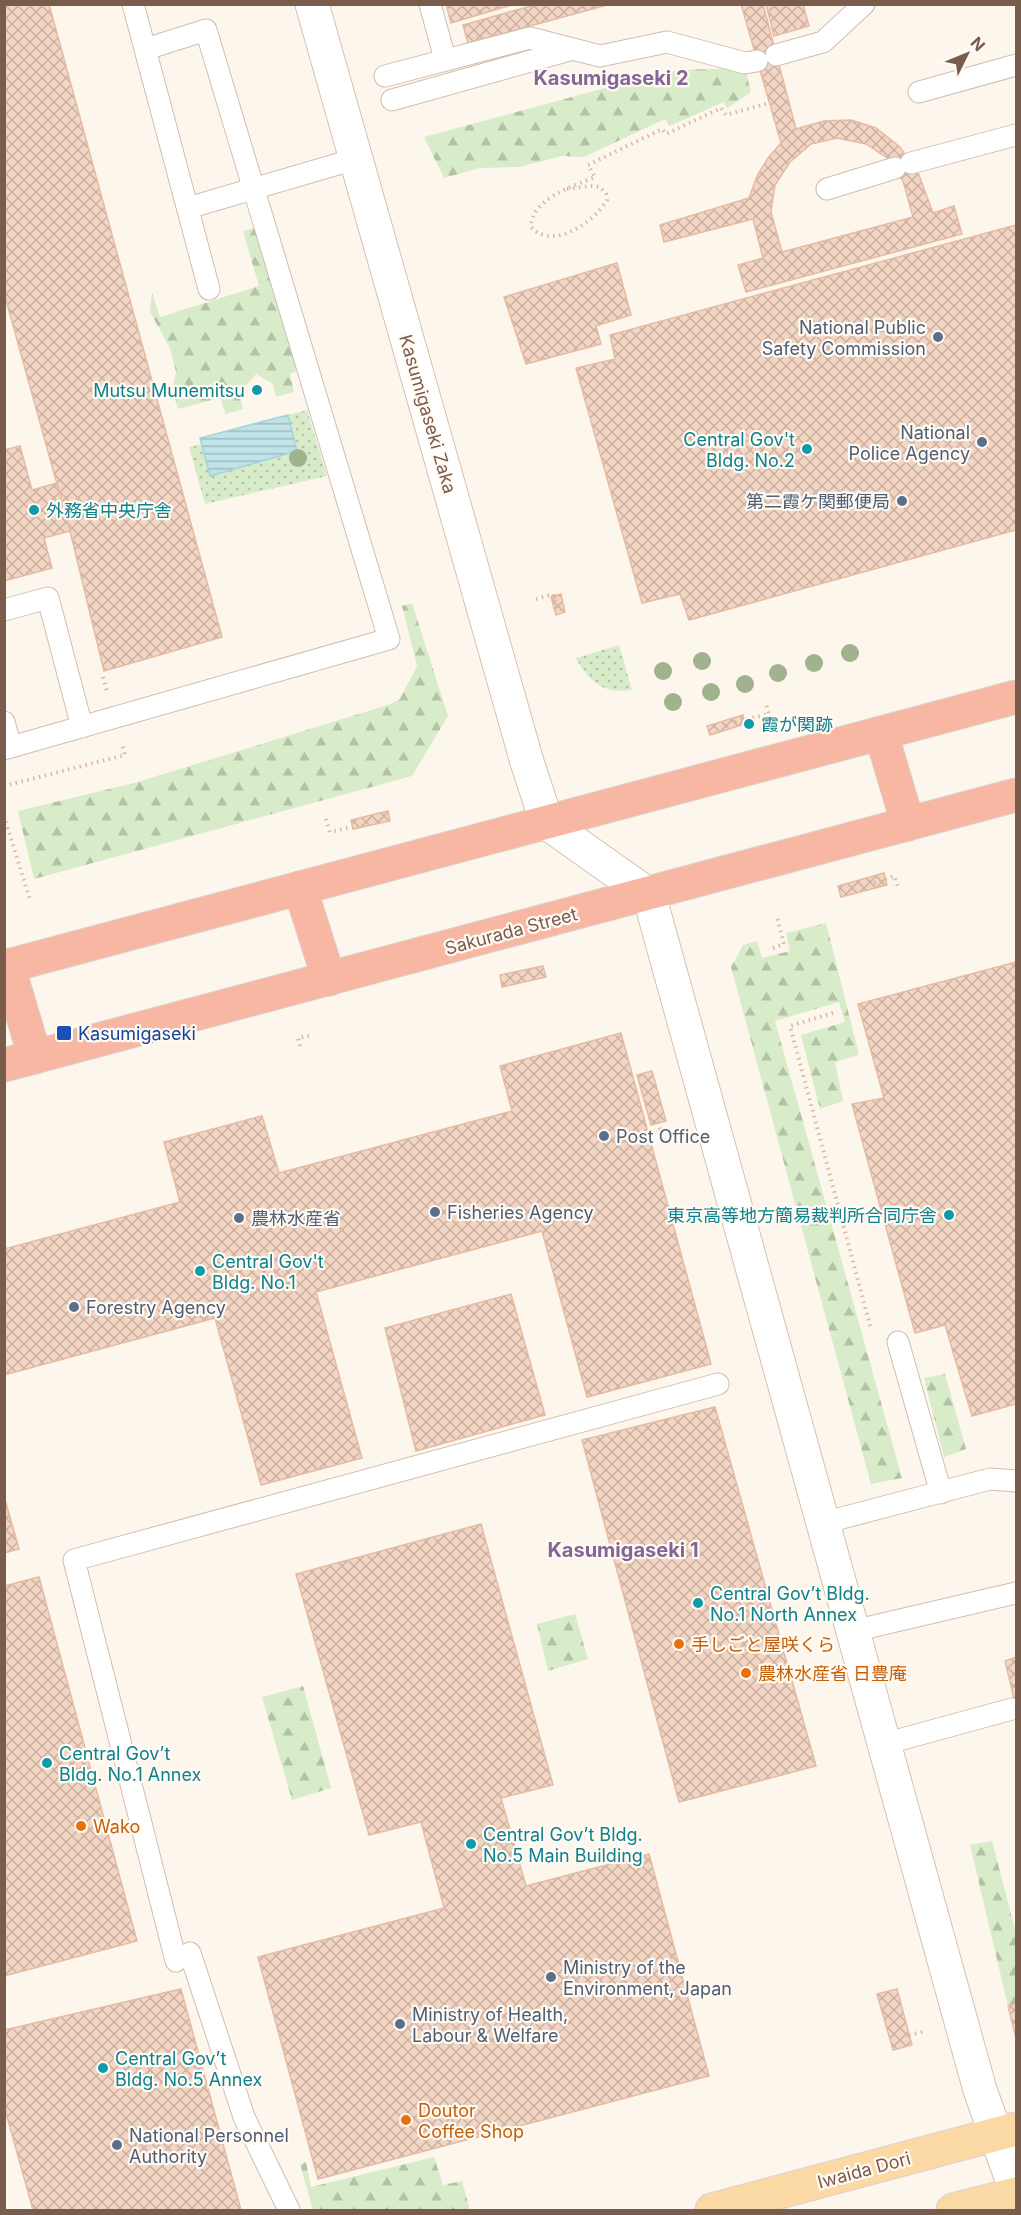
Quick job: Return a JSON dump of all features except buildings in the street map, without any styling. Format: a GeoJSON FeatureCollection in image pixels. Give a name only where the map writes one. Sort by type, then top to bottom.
{"type":"FeatureCollection","features":[{"type":"Feature","properties":{"kind":"highway"},"geometry":{"type":"LineString","coordinates":[[20,1061],[6,963],[300,888],[1017,697]]}},
{"type":"Feature","properties":{"kind":"highway"},"geometry":{"type":"LineString","coordinates":[[881,733],[908,824]]}},
{"type":"Feature","properties":{"kind":"highway","name":"Sakurada Street"},"geometry":{"type":"LineString","coordinates":[[20,1061],[1017,795]]}},
{"type":"Feature","properties":{"kind":"highway"},"geometry":{"type":"LineString","coordinates":[[300,888],[329,979]]}},
{"type":"Feature","properties":{"kind":"main road","name":"Iwaida Dori"},"geometry":{"type":"LineString","coordinates":[[712,2211],[1006,2132]]}},
{"type":"Feature","properties":{"kind":"main road"},"geometry":{"type":"LineString","coordinates":[[953,2211],[1017,2193]]}},
{"type":"Feature","properties":{"kind":"street","name":"Kasumigaseki Zaka"},"geometry":{"type":"LineString","coordinates":[[312,4],[523,750],[547,823]]}},
{"type":"Feature","properties":{"kind":"street"},"geometry":{"type":"LineString","coordinates":[[547,823],[649,895],[980,2090],[1006,2132],[1017,2193]]}},
{"type":"Feature","properties":{"kind":"lane"},"geometry":{"type":"LineString","coordinates":[[133,4],[209,289]]}},
{"type":"Feature","properties":{"kind":"lane"},"geometry":{"type":"LineString","coordinates":[[430,4],[445,58]]}},
{"type":"Feature","properties":{"kind":"lane"},"geometry":{"type":"LineString","coordinates":[[385,76],[445,58],[530,38],[600,57],[667,42],[745,63],[823,42],[864,4]]}},
{"type":"Feature","properties":{"kind":"lane"},"geometry":{"type":"LineString","coordinates":[[4,722],[8,748],[389,639],[206,30],[146,49]]}},
{"type":"Feature","properties":{"kind":"lane"},"geometry":{"type":"LineString","coordinates":[[392,100],[570,50]]}},
{"type":"Feature","properties":{"kind":"lane"},"geometry":{"type":"LineString","coordinates":[[918,92],[1017,64]]}},
{"type":"Feature","properties":{"kind":"lane"},"geometry":{"type":"LineString","coordinates":[[827,189],[1017,135]]}},
{"type":"Feature","properties":{"kind":"lane"},"geometry":{"type":"LineString","coordinates":[[188,208],[355,159]]}},
{"type":"Feature","properties":{"kind":"lane"},"geometry":{"type":"LineString","coordinates":[[4,610],[48,598],[82,727]]}},
{"type":"Feature","properties":{"kind":"lane"},"geometry":{"type":"LineString","coordinates":[[898,1342],[941,1493]]}},
{"type":"Feature","properties":{"kind":"lane"},"geometry":{"type":"LineString","coordinates":[[289,2211],[244,2117],[183,1957],[74,1560],[718,1384]]}},
{"type":"Feature","properties":{"kind":"lane"},"geometry":{"type":"LineString","coordinates":[[823,1523],[990,1479],[1017,1481]]}},
{"type":"Feature","properties":{"kind":"lane"},"geometry":{"type":"LineString","coordinates":[[853,1631],[1017,1593]]}},
{"type":"Feature","properties":{"kind":"lane"},"geometry":{"type":"LineString","coordinates":[[884,1744],[1012,1709]]}},
{"type":"Feature","properties":{"kind":"path"},"geometry":{"type":"LineString","coordinates":[[567,189],[600,187],[606,194],[607,200],[594,217],[572,230],[551,236],[542,236],[535,232],[531,227],[534,213],[567,189],[595,177],[588,165],[662,129],[666,134],[721,108],[726,115],[770,103]]}},
{"type":"Feature","properties":{"kind":"path"},"geometry":{"type":"LineString","coordinates":[[536,599],[553,594],[558,610]]}},
{"type":"Feature","properties":{"kind":"path"},"geometry":{"type":"LineString","coordinates":[[735,723],[770,714],[766,704]]}},
{"type":"Feature","properties":{"kind":"path"},"geometry":{"type":"LineString","coordinates":[[4,816],[30,900]]}},
{"type":"Feature","properties":{"kind":"path"},"geometry":{"type":"LineString","coordinates":[[326,819],[330,832],[351,827]]}},
{"type":"Feature","properties":{"kind":"path"},"geometry":{"type":"LineString","coordinates":[[874,883],[894,876],[898,886]]}},
{"type":"Feature","properties":{"kind":"path"},"geometry":{"type":"LineString","coordinates":[[773,948],[784,944],[777,918]]}},
{"type":"Feature","properties":{"kind":"path"},"geometry":{"type":"LineString","coordinates":[[833,1013],[790,1026],[873,1338]]}},
{"type":"Feature","properties":{"kind":"path"},"geometry":{"type":"LineString","coordinates":[[300,1046],[298,1038],[309,1036]]}},
{"type":"Feature","properties":{"kind":"path"},"geometry":{"type":"LineString","coordinates":[[658,1122],[664,1140],[690,1133]]}},
{"type":"Feature","properties":{"kind":"path"},"geometry":{"type":"LineString","coordinates":[[909,2035],[929,2030]]}},
{"type":"Feature","properties":{"kind":"green space"},"geometry":{"type":"Polygon","coordinates":[[[745,68],[751,92],[727,108],[724,102],[670,126],[665,119],[584,157],[562,156],[519,167],[480,168],[444,178],[424,137],[678,70],[745,68]]]}},
{"type":"Feature","properties":{"kind":"green space"},"geometry":{"type":"Polygon","coordinates":[[[258,227],[299,370],[290,374],[294,392],[276,397],[273,384],[256,374],[239,394],[243,409],[226,414],[220,398],[178,409],[172,389],[176,372],[170,348],[150,312],[152,293],[160,317],[259,286],[243,231],[258,227]]]}},
{"type":"Feature","properties":{"kind":"green space"},"geometry":{"type":"Polygon","coordinates":[[[307,410],[327,476],[205,504],[189,447],[201,444],[210,475],[296,451],[288,415],[307,410]]]}},
{"type":"Feature","properties":{"kind":"green space"},"geometry":{"type":"Polygon","coordinates":[[[412,603],[448,716],[412,776],[34,879],[18,811],[138,782],[388,705],[400,699],[417,666],[402,606],[412,603]]]}},
{"type":"Feature","properties":{"kind":"green space"},"geometry":{"type":"Polygon","coordinates":[[[619,645],[632,690],[614,691],[600,686],[586,673],[576,658],[619,645]]]}},
{"type":"Feature","properties":{"kind":"green space"},"geometry":{"type":"Polygon","coordinates":[[[826,923],[859,1055],[835,1062],[843,1101],[820,1109],[801,1035],[845,1022],[839,1002],[775,1021],[902,1478],[871,1484],[731,967],[743,945],[757,941],[762,958],[790,951],[786,933],[826,923]]]}},
{"type":"Feature","properties":{"kind":"green space"},"geometry":{"type":"Polygon","coordinates":[[[945,1374],[966,1449],[944,1457],[924,1378],[945,1374]]]}},
{"type":"Feature","properties":{"kind":"green space"},"geometry":{"type":"Polygon","coordinates":[[[575,1614],[588,1659],[548,1671],[537,1624],[575,1614]]]}},
{"type":"Feature","properties":{"kind":"green space"},"geometry":{"type":"Polygon","coordinates":[[[303,1686],[331,1788],[292,1800],[262,1697],[303,1686]]]}},
{"type":"Feature","properties":{"kind":"green space"},"geometry":{"type":"Polygon","coordinates":[[[992,1841],[1016,1933],[1016,2004],[1008,2006],[970,1845],[992,1841]]]}},
{"type":"Feature","properties":{"kind":"green space"},"geometry":{"type":"Polygon","coordinates":[[[434,2157],[443,2185],[462,2181],[470,2210],[313,2210],[300,2164],[306,2162],[311,2187],[434,2157]]]}},
{"type":"Feature","properties":{"kind":"water"},"geometry":{"type":"Polygon","coordinates":[[[288,415],[297,451],[210,476],[200,438],[288,415]]]}},
{"type":"Feature","properties":{"kind":"place","name":"National Public Safety Commission"},"geometry":{"type":"Point","coordinates":[938,337]}},
{"type":"Feature","properties":{"kind":"place","name":"Mutsu Munemitsu"},"geometry":{"type":"Point","coordinates":[257,390]}},
{"type":"Feature","properties":{"kind":"place","name":"National Police Agency"},"geometry":{"type":"Point","coordinates":[982,442]}},
{"type":"Feature","properties":{"kind":"place","name":"Central Gov't Bldg. No.2"},"geometry":{"type":"Point","coordinates":[807,449]}},
{"type":"Feature","properties":{"kind":"place","name":"第二霞ケ関郵便局"},"geometry":{"type":"Point","coordinates":[902,501]}},
{"type":"Feature","properties":{"kind":"place","name":"外務省中央庁舎"},"geometry":{"type":"Point","coordinates":[34,510]}},
{"type":"Feature","properties":{"kind":"place","name":"霞が関跡"},"geometry":{"type":"Point","coordinates":[749,724]}},
{"type":"Feature","properties":{"kind":"place","name":"Kasumigaseki"},"geometry":{"type":"Point","coordinates":[64,1033]}},
{"type":"Feature","properties":{"kind":"place","name":"Post Office"},"geometry":{"type":"Point","coordinates":[604,1136]}},
{"type":"Feature","properties":{"kind":"place","name":"Fisheries Agency"},"geometry":{"type":"Point","coordinates":[435,1212]}},
{"type":"Feature","properties":{"kind":"place","name":"東京高等地方簡易裁判所合同庁舎"},"geometry":{"type":"Point","coordinates":[949,1215]}},
{"type":"Feature","properties":{"kind":"place","name":"農林水産省"},"geometry":{"type":"Point","coordinates":[239,1218]}},
{"type":"Feature","properties":{"kind":"place","name":"Central Gov't Bldg. No.1"},"geometry":{"type":"Point","coordinates":[200,1271]}},
{"type":"Feature","properties":{"kind":"place","name":"Forestry Agency"},"geometry":{"type":"Point","coordinates":[74,1307]}},
{"type":"Feature","properties":{"kind":"place","name":"Central Gov’t Bldg. No.1 North Annex"},"geometry":{"type":"Point","coordinates":[698,1603]}},
{"type":"Feature","properties":{"kind":"place","name":"手しごと屋咲くら"},"geometry":{"type":"Point","coordinates":[679,1644]}},
{"type":"Feature","properties":{"kind":"place","name":"農林水産省 日豊庵"},"geometry":{"type":"Point","coordinates":[746,1673]}},
{"type":"Feature","properties":{"kind":"place","name":"Central Gov’t Bldg. No.1 Annex"},"geometry":{"type":"Point","coordinates":[47,1763]}},
{"type":"Feature","properties":{"kind":"place","name":"Wako"},"geometry":{"type":"Point","coordinates":[81,1826]}},
{"type":"Feature","properties":{"kind":"place","name":"Central Gov’t Bldg. No.5 Main Building"},"geometry":{"type":"Point","coordinates":[471,1844]}},
{"type":"Feature","properties":{"kind":"place","name":"Ministry of the Environment, Japan"},"geometry":{"type":"Point","coordinates":[551,1977]}},
{"type":"Feature","properties":{"kind":"place","name":"Ministry of Health, Labour & Welfare"},"geometry":{"type":"Point","coordinates":[400,2024]}},
{"type":"Feature","properties":{"kind":"place","name":"Central Gov’t Bldg. No.5 Annex"},"geometry":{"type":"Point","coordinates":[103,2068]}},
{"type":"Feature","properties":{"kind":"place","name":"Doutor Coffee Shop"},"geometry":{"type":"Point","coordinates":[406,2120]}},
{"type":"Feature","properties":{"kind":"place","name":"National Personnel Authority"},"geometry":{"type":"Point","coordinates":[117,2145]}},
{"type":"Feature","properties":{"kind":"district","name":"Kasumigaseki 2"},"geometry":{"type":"Point","coordinates":[611,78]}},
{"type":"Feature","properties":{"kind":"district","name":"Kasumigaseki 1"},"geometry":{"type":"Point","coordinates":[623,1550]}}]}
